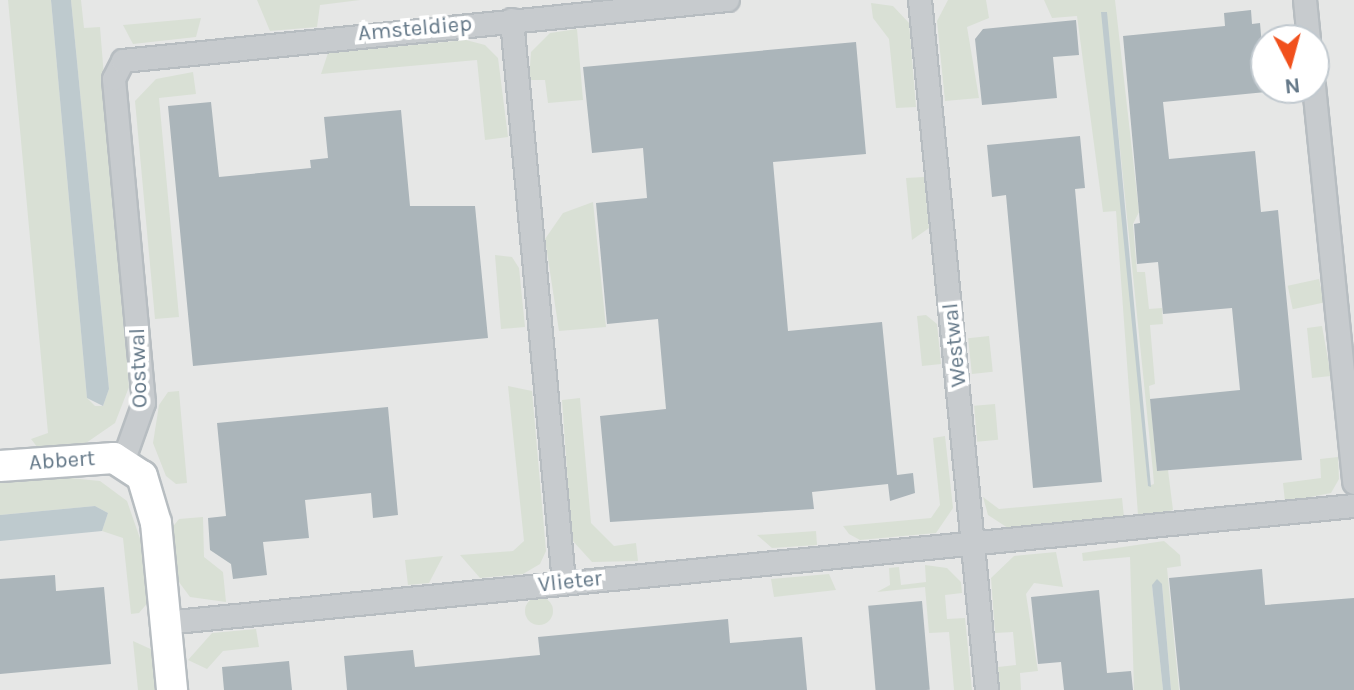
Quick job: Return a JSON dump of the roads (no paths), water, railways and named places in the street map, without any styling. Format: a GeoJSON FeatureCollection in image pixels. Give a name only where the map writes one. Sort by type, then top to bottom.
{"type":"FeatureCollection","features":[{"type":"Feature","properties":{"kind":"street","name":"Amsteldiep"},"geometry":{"type":"LineString","coordinates":[[114,79],[123,61],[147,55],[728,0]]}},
{"type":"Feature","properties":{"kind":"street","name":"Westwal"},"geometry":{"type":"LineString","coordinates":[[920,0],[987,690]]}},
{"type":"Feature","properties":{"kind":"street"},"geometry":{"type":"LineString","coordinates":[[1305,0],[1307,24]]}},
{"type":"Feature","properties":{"kind":"street"},"geometry":{"type":"LineString","coordinates":[[512,20],[564,583]]}},
{"type":"Feature","properties":{"kind":"street","name":"Oostwal"},"geometry":{"type":"LineString","coordinates":[[114,79],[144,403],[123,462]]}},
{"type":"Feature","properties":{"kind":"street"},"geometry":{"type":"LineString","coordinates":[[1316,104],[1354,483]]}},
{"type":"Feature","properties":{"kind":"street","name":"Abbert"},"geometry":{"type":"LineString","coordinates":[[0,466],[84,458],[123,462]]}},
{"type":"Feature","properties":{"kind":"street"},"geometry":{"type":"LineString","coordinates":[[123,462],[142,476],[150,497],[172,690]]}},
{"type":"Feature","properties":{"kind":"street","name":"Vlieter"},"geometry":{"type":"LineString","coordinates":[[165,623],[1354,506]]}}]}
